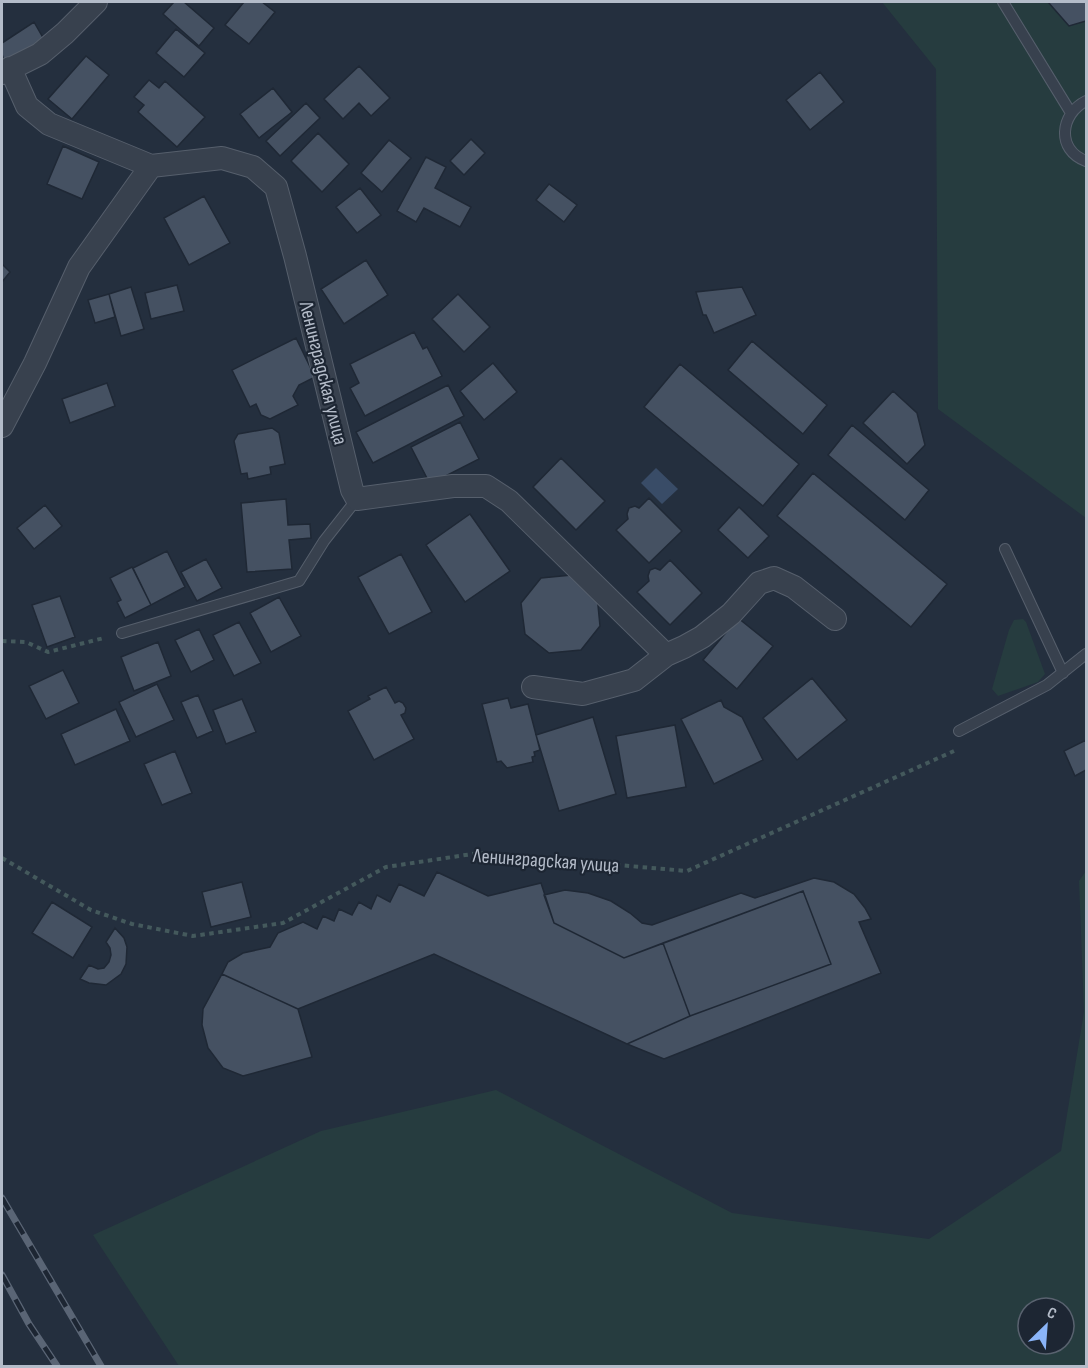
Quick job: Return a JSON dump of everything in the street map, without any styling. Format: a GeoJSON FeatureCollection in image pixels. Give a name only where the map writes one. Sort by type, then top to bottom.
{"type":"FeatureCollection","features":[{"type":"Feature","properties":{"kind":"street","name":"Ленинградская улица"},"geometry":{"type":"LineString","coordinates":[[96,2],[40,54],[6,70],[27,106],[49,124],[151,166],[222,158],[253,167],[276,188],[295,256],[352,490],[357,499]]}},
{"type":"Feature","properties":{"kind":"street"},"geometry":{"type":"LineString","coordinates":[[2,426],[35,363],[79,267],[151,166]]}},
{"type":"Feature","properties":{"kind":"street"},"geometry":{"type":"LineString","coordinates":[[357,499],[453,486],[486,486],[509,501],[666,655]]}},
{"type":"Feature","properties":{"kind":"street"},"geometry":{"type":"LineString","coordinates":[[533,687],[584,694],[634,680],[666,655],[702,637],[731,614],[759,583],[774,578],[794,587],[835,619]]}},
{"type":"Feature","properties":{"kind":"lane"},"geometry":{"type":"LineString","coordinates":[[1003,2],[1071,113]]}},
{"type":"Feature","properties":{"kind":"lane"},"geometry":{"type":"LineString","coordinates":[[1086,101],[1071,113],[1066,122],[1065,133],[1072,152],[1086,161]]}},
{"type":"Feature","properties":{"kind":"lane"},"geometry":{"type":"LineString","coordinates":[[122,633],[299,581],[324,541],[357,499]]}},
{"type":"Feature","properties":{"kind":"lane"},"geometry":{"type":"LineString","coordinates":[[1005,549],[1063,673]]}},
{"type":"Feature","properties":{"kind":"lane"},"geometry":{"type":"LineString","coordinates":[[959,731],[1047,685],[1086,654]]}},
{"type":"Feature","properties":{"kind":"path"},"geometry":{"type":"LineString","coordinates":[[2,641],[26,642],[48,652],[122,633]]}},
{"type":"Feature","properties":{"kind":"path","name":"Ленинградская улица"},"geometry":{"type":"LineString","coordinates":[[2,858],[91,910],[132,924],[193,936],[283,923],[386,867],[480,853],[687,871],[954,751]]}},
{"type":"Feature","properties":{"kind":"green space"},"geometry":{"type":"Polygon","coordinates":[[[882,2],[1086,2],[1086,518],[938,409],[936,69],[882,2]]]}},
{"type":"Feature","properties":{"kind":"green space"},"geometry":{"type":"Polygon","coordinates":[[[1023,619],[1045,674],[1038,682],[998,696],[992,689],[1009,630],[1014,620],[1023,619]]]}},
{"type":"Feature","properties":{"kind":"green space"},"geometry":{"type":"Polygon","coordinates":[[[1086,871],[1086,1366],[179,1366],[93,1235],[321,1131],[496,1090],[732,1213],[929,1239],[1061,1151],[1084,1012],[1079,881],[1086,871]]]}},
{"type":"Feature","properties":{"kind":"water"},"geometry":{"type":"Polygon","coordinates":[[[656,468],[678,489],[662,504],[641,483],[656,468]]]}},
{"type":"Feature","properties":{"kind":"building"},"geometry":{"type":"Polygon","coordinates":[[[174,2],[184,2],[214,28],[199,46],[163,14],[174,2]]]}},
{"type":"Feature","properties":{"kind":"building"},"geometry":{"type":"Polygon","coordinates":[[[244,2],[262,2],[275,12],[249,44],[225,25],[244,2]]]}},
{"type":"Feature","properties":{"kind":"building"},"geometry":{"type":"Polygon","coordinates":[[[1048,2],[1086,2],[1086,21],[1069,26],[1048,2]]]}},
{"type":"Feature","properties":{"kind":"building"},"geometry":{"type":"Polygon","coordinates":[[[34,22],[46,43],[5,65],[2,43],[34,22]]]}},
{"type":"Feature","properties":{"kind":"building"},"geometry":{"type":"Polygon","coordinates":[[[176,29],[205,53],[184,77],[156,53],[176,29]]]}},
{"type":"Feature","properties":{"kind":"building"},"geometry":{"type":"Polygon","coordinates":[[[86,56],[109,75],[72,119],[48,99],[86,56]]]}},
{"type":"Feature","properties":{"kind":"building"},"geometry":{"type":"Polygon","coordinates":[[[359,66],[390,98],[371,116],[359,103],[343,119],[324,99],[359,66]]]}},
{"type":"Feature","properties":{"kind":"building"},"geometry":{"type":"Polygon","coordinates":[[[820,72],[844,102],[810,130],[786,100],[820,72]]]}},
{"type":"Feature","properties":{"kind":"building"},"geometry":{"type":"Polygon","coordinates":[[[149,80],[159,88],[165,81],[205,117],[177,147],[138,112],[144,105],[134,97],[149,80]]]}},
{"type":"Feature","properties":{"kind":"building"},"geometry":{"type":"Polygon","coordinates":[[[273,88],[292,112],[259,138],[240,114],[273,88]]]}},
{"type":"Feature","properties":{"kind":"building"},"geometry":{"type":"Polygon","coordinates":[[[306,103],[320,118],[280,156],[266,141],[306,103]]]}},
{"type":"Feature","properties":{"kind":"building"},"geometry":{"type":"Polygon","coordinates":[[[318,133],[349,164],[322,192],[291,161],[318,133]]]}},
{"type":"Feature","properties":{"kind":"building"},"geometry":{"type":"Polygon","coordinates":[[[471,139],[485,153],[464,175],[450,161],[471,139]]]}},
{"type":"Feature","properties":{"kind":"building"},"geometry":{"type":"Polygon","coordinates":[[[389,140],[411,158],[382,192],[361,173],[389,140]]]}},
{"type":"Feature","properties":{"kind":"building"},"geometry":{"type":"Polygon","coordinates":[[[63,146],[99,162],[82,199],[47,184],[63,146]]]}},
{"type":"Feature","properties":{"kind":"building"},"geometry":{"type":"Polygon","coordinates":[[[426,157],[446,167],[435,188],[471,207],[460,227],[424,208],[416,222],[397,211],[426,157]]]}},
{"type":"Feature","properties":{"kind":"building"},"geometry":{"type":"Polygon","coordinates":[[[549,184],[577,205],[564,222],[536,200],[549,184]]]}},
{"type":"Feature","properties":{"kind":"building"},"geometry":{"type":"Polygon","coordinates":[[[360,188],[381,215],[357,233],[336,207],[360,188]]]}},
{"type":"Feature","properties":{"kind":"building"},"geometry":{"type":"Polygon","coordinates":[[[204,196],[230,243],[189,265],[164,218],[204,196]]]}},
{"type":"Feature","properties":{"kind":"building"},"geometry":{"type":"Polygon","coordinates":[[[366,260],[388,295],[344,324],[321,289],[366,260]]]}},
{"type":"Feature","properties":{"kind":"building"},"geometry":{"type":"Polygon","coordinates":[[[2,264],[10,272],[2,282],[2,264]]]}},
{"type":"Feature","properties":{"kind":"building"},"geometry":{"type":"Polygon","coordinates":[[[177,285],[184,311],[151,319],[145,293],[177,285]]]}},
{"type":"Feature","properties":{"kind":"building"},"geometry":{"type":"Polygon","coordinates":[[[131,287],[144,329],[121,336],[109,294],[131,287]]]}},
{"type":"Feature","properties":{"kind":"building"},"geometry":{"type":"Polygon","coordinates":[[[742,287],[756,315],[714,333],[706,315],[703,315],[696,292],[742,287]]]}},
{"type":"Feature","properties":{"kind":"building"},"geometry":{"type":"Polygon","coordinates":[[[109,294],[115,317],[95,323],[88,300],[109,294]]]}},
{"type":"Feature","properties":{"kind":"building"},"geometry":{"type":"Polygon","coordinates":[[[458,294],[490,327],[464,352],[432,319],[458,294]]]}},
{"type":"Feature","properties":{"kind":"building"},"geometry":{"type":"Polygon","coordinates":[[[414,332],[423,349],[427,347],[442,376],[365,416],[350,388],[359,383],[350,364],[414,332]]]}},
{"type":"Feature","properties":{"kind":"building"},"geometry":{"type":"Polygon","coordinates":[[[296,338],[315,377],[299,385],[293,396],[298,405],[270,419],[261,415],[256,404],[250,407],[232,370],[296,338]]]}},
{"type":"Feature","properties":{"kind":"building"},"geometry":{"type":"Polygon","coordinates":[[[752,341],[827,405],[803,434],[728,370],[752,341]]]}},
{"type":"Feature","properties":{"kind":"building"},"geometry":{"type":"Polygon","coordinates":[[[493,363],[517,392],[484,420],[460,391],[493,363]]]}},
{"type":"Feature","properties":{"kind":"building"},"geometry":{"type":"Polygon","coordinates":[[[680,364],[799,464],[763,506],[644,407],[680,364]]]}},
{"type":"Feature","properties":{"kind":"building"},"geometry":{"type":"Polygon","coordinates":[[[107,383],[115,406],[70,423],[62,399],[107,383]]]}},
{"type":"Feature","properties":{"kind":"building"},"geometry":{"type":"Polygon","coordinates":[[[448,385],[464,416],[373,463],[356,432],[448,385]]]}},
{"type":"Feature","properties":{"kind":"building"},"geometry":{"type":"Polygon","coordinates":[[[893,391],[917,413],[925,445],[907,464],[863,423],[893,391]]]}},
{"type":"Feature","properties":{"kind":"building"},"geometry":{"type":"Polygon","coordinates":[[[460,422],[479,459],[430,484],[411,447],[460,422]]]}},
{"type":"Feature","properties":{"kind":"building"},"geometry":{"type":"Polygon","coordinates":[[[852,425],[929,490],[905,520],[828,455],[852,425]]]}},
{"type":"Feature","properties":{"kind":"building"},"geometry":{"type":"Polygon","coordinates":[[[272,428],[279,433],[285,464],[270,467],[271,474],[248,479],[247,473],[241,474],[234,441],[238,434],[272,428]]]}},
{"type":"Feature","properties":{"kind":"building"},"geometry":{"type":"Polygon","coordinates":[[[561,458],[605,501],[576,530],[533,487],[561,458]]]}},
{"type":"Feature","properties":{"kind":"building"},"geometry":{"type":"Polygon","coordinates":[[[813,473],[947,584],[911,627],[777,516],[813,473]]]}},
{"type":"Feature","properties":{"kind":"building"},"geometry":{"type":"Polygon","coordinates":[[[649,498],[682,531],[649,563],[616,530],[628,519],[629,508],[635,506],[639,508],[649,498]]]}},
{"type":"Feature","properties":{"kind":"building"},"geometry":{"type":"Polygon","coordinates":[[[286,499],[288,525],[310,524],[311,538],[289,540],[292,569],[247,572],[241,503],[286,499]]]}},
{"type":"Feature","properties":{"kind":"building"},"geometry":{"type":"Polygon","coordinates":[[[45,505],[62,526],[34,549],[17,528],[45,505]]]}},
{"type":"Feature","properties":{"kind":"building"},"geometry":{"type":"Polygon","coordinates":[[[739,507],[769,536],[748,558],[718,530],[739,507]]]}},
{"type":"Feature","properties":{"kind":"building"},"geometry":{"type":"Polygon","coordinates":[[[470,514],[510,571],[465,602],[426,545],[470,514]]]}},
{"type":"Feature","properties":{"kind":"building"},"geometry":{"type":"Polygon","coordinates":[[[167,551],[185,587],[151,605],[133,568],[167,551]]]}},
{"type":"Feature","properties":{"kind":"building"},"geometry":{"type":"Polygon","coordinates":[[[401,554],[432,612],[389,634],[358,577],[401,554]]]}},
{"type":"Feature","properties":{"kind":"building"},"geometry":{"type":"Polygon","coordinates":[[[206,559],[222,588],[197,601],[181,572],[206,559]]]}},
{"type":"Feature","properties":{"kind":"building"},"geometry":{"type":"Polygon","coordinates":[[[670,560],[702,593],[670,625],[637,592],[649,581],[650,570],[655,568],[660,570],[670,560]]]}},
{"type":"Feature","properties":{"kind":"building"},"geometry":{"type":"Polygon","coordinates":[[[132,567],[151,605],[125,618],[117,602],[121,600],[110,578],[132,567]]]}},
{"type":"Feature","properties":{"kind":"building"},"geometry":{"type":"Polygon","coordinates":[[[572,575],[597,595],[600,626],[581,650],[549,653],[525,634],[521,603],[541,578],[572,575]]]}},
{"type":"Feature","properties":{"kind":"building"},"geometry":{"type":"Polygon","coordinates":[[[60,596],[75,637],[47,647],[32,605],[60,596]]]}},
{"type":"Feature","properties":{"kind":"building"},"geometry":{"type":"Polygon","coordinates":[[[279,597],[301,636],[271,652],[250,613],[279,597]]]}},
{"type":"Feature","properties":{"kind":"building"},"geometry":{"type":"Polygon","coordinates":[[[738,618],[773,646],[737,689],[703,660],[738,618]]]}},
{"type":"Feature","properties":{"kind":"building"},"geometry":{"type":"Polygon","coordinates":[[[239,622],[261,663],[234,676],[213,635],[239,622]]]}},
{"type":"Feature","properties":{"kind":"building"},"geometry":{"type":"Polygon","coordinates":[[[199,629],[214,660],[191,672],[175,640],[199,629]]]}},
{"type":"Feature","properties":{"kind":"building"},"geometry":{"type":"Polygon","coordinates":[[[158,642],[171,676],[134,691],[121,657],[158,642]]]}},
{"type":"Feature","properties":{"kind":"building"},"geometry":{"type":"Polygon","coordinates":[[[63,670],[79,703],[46,719],[29,686],[63,670]]]}},
{"type":"Feature","properties":{"kind":"building"},"geometry":{"type":"Polygon","coordinates":[[[812,678],[847,720],[797,760],[763,718],[812,678]]]}},
{"type":"Feature","properties":{"kind":"building"},"geometry":{"type":"Polygon","coordinates":[[[157,684],[174,720],[136,737],[119,702],[157,684]]]}},
{"type":"Feature","properties":{"kind":"building"},"geometry":{"type":"Polygon","coordinates":[[[386,687],[395,703],[399,701],[406,708],[405,713],[401,715],[414,739],[374,760],[348,711],[370,699],[368,696],[386,687]]]}},
{"type":"Feature","properties":{"kind":"building"},"geometry":{"type":"Polygon","coordinates":[[[198,695],[213,731],[197,738],[181,702],[198,695]]]}},
{"type":"Feature","properties":{"kind":"building"},"geometry":{"type":"Polygon","coordinates":[[[508,698],[511,708],[528,704],[540,750],[534,752],[533,762],[507,768],[501,761],[497,762],[482,704],[508,698]]]}},
{"type":"Feature","properties":{"kind":"building"},"geometry":{"type":"Polygon","coordinates":[[[242,699],[256,732],[226,744],[213,710],[242,699]]]}},
{"type":"Feature","properties":{"kind":"building"},"geometry":{"type":"Polygon","coordinates":[[[721,700],[724,707],[742,717],[763,760],[714,784],[681,719],[721,700]]]}},
{"type":"Feature","properties":{"kind":"building"},"geometry":{"type":"Polygon","coordinates":[[[116,709],[130,741],[75,765],[61,734],[116,709]]]}},
{"type":"Feature","properties":{"kind":"building"},"geometry":{"type":"Polygon","coordinates":[[[593,717],[616,794],[559,811],[536,735],[593,717]]]}},
{"type":"Feature","properties":{"kind":"building"},"geometry":{"type":"Polygon","coordinates":[[[675,725],[686,787],[627,798],[616,736],[675,725]]]}},
{"type":"Feature","properties":{"kind":"building"},"geometry":{"type":"Polygon","coordinates":[[[1086,740],[1086,770],[1075,776],[1064,751],[1086,740]]]}},
{"type":"Feature","properties":{"kind":"building"},"geometry":{"type":"Polygon","coordinates":[[[175,751],[192,793],[162,805],[144,764],[175,751]]]}},
{"type":"Feature","properties":{"kind":"building"},"geometry":{"type":"Polygon","coordinates":[[[437,872],[488,896],[541,883],[554,923],[624,958],[663,943],[690,1016],[627,1044],[434,954],[298,1009],[222,974],[228,962],[243,953],[270,947],[278,933],[303,922],[317,929],[323,916],[334,921],[339,909],[352,915],[359,902],[371,909],[377,895],[390,902],[399,884],[424,896],[437,872]]]}},
{"type":"Feature","properties":{"kind":"building"},"geometry":{"type":"Polygon","coordinates":[[[814,878],[834,882],[854,894],[865,908],[871,919],[859,922],[881,973],[664,1059],[627,1044],[690,1016],[831,964],[803,891],[624,958],[554,923],[544,895],[565,890],[588,893],[611,901],[642,923],[652,925],[741,893],[755,898],[814,878]]]}},
{"type":"Feature","properties":{"kind":"building"},"geometry":{"type":"Polygon","coordinates":[[[242,882],[251,917],[211,927],[202,892],[242,882]]]}},
{"type":"Feature","properties":{"kind":"building"},"geometry":{"type":"Polygon","coordinates":[[[803,891],[831,964],[690,1016],[663,943],[803,891]]]}},
{"type":"Feature","properties":{"kind":"building"},"geometry":{"type":"Polygon","coordinates":[[[52,902],[92,927],[73,958],[32,933],[52,902]]]}},
{"type":"Feature","properties":{"kind":"building"},"geometry":{"type":"Polygon","coordinates":[[[115,928],[124,938],[127,947],[126,964],[121,974],[106,985],[89,983],[80,979],[89,965],[98,969],[104,968],[109,962],[110,948],[106,942],[115,928]]]}},
{"type":"Feature","properties":{"kind":"building"},"geometry":{"type":"Polygon","coordinates":[[[222,974],[298,1009],[312,1057],[243,1076],[223,1068],[208,1048],[202,1025],[203,1009],[222,974]]]}},
{"type":"Feature","properties":{"kind":"railway"},"geometry":{"type":"LineString","coordinates":[[2,1198],[101,1366]]}},
{"type":"Feature","properties":{"kind":"railway"},"geometry":{"type":"LineString","coordinates":[[2,1275],[29,1324],[57,1366]]}}]}
